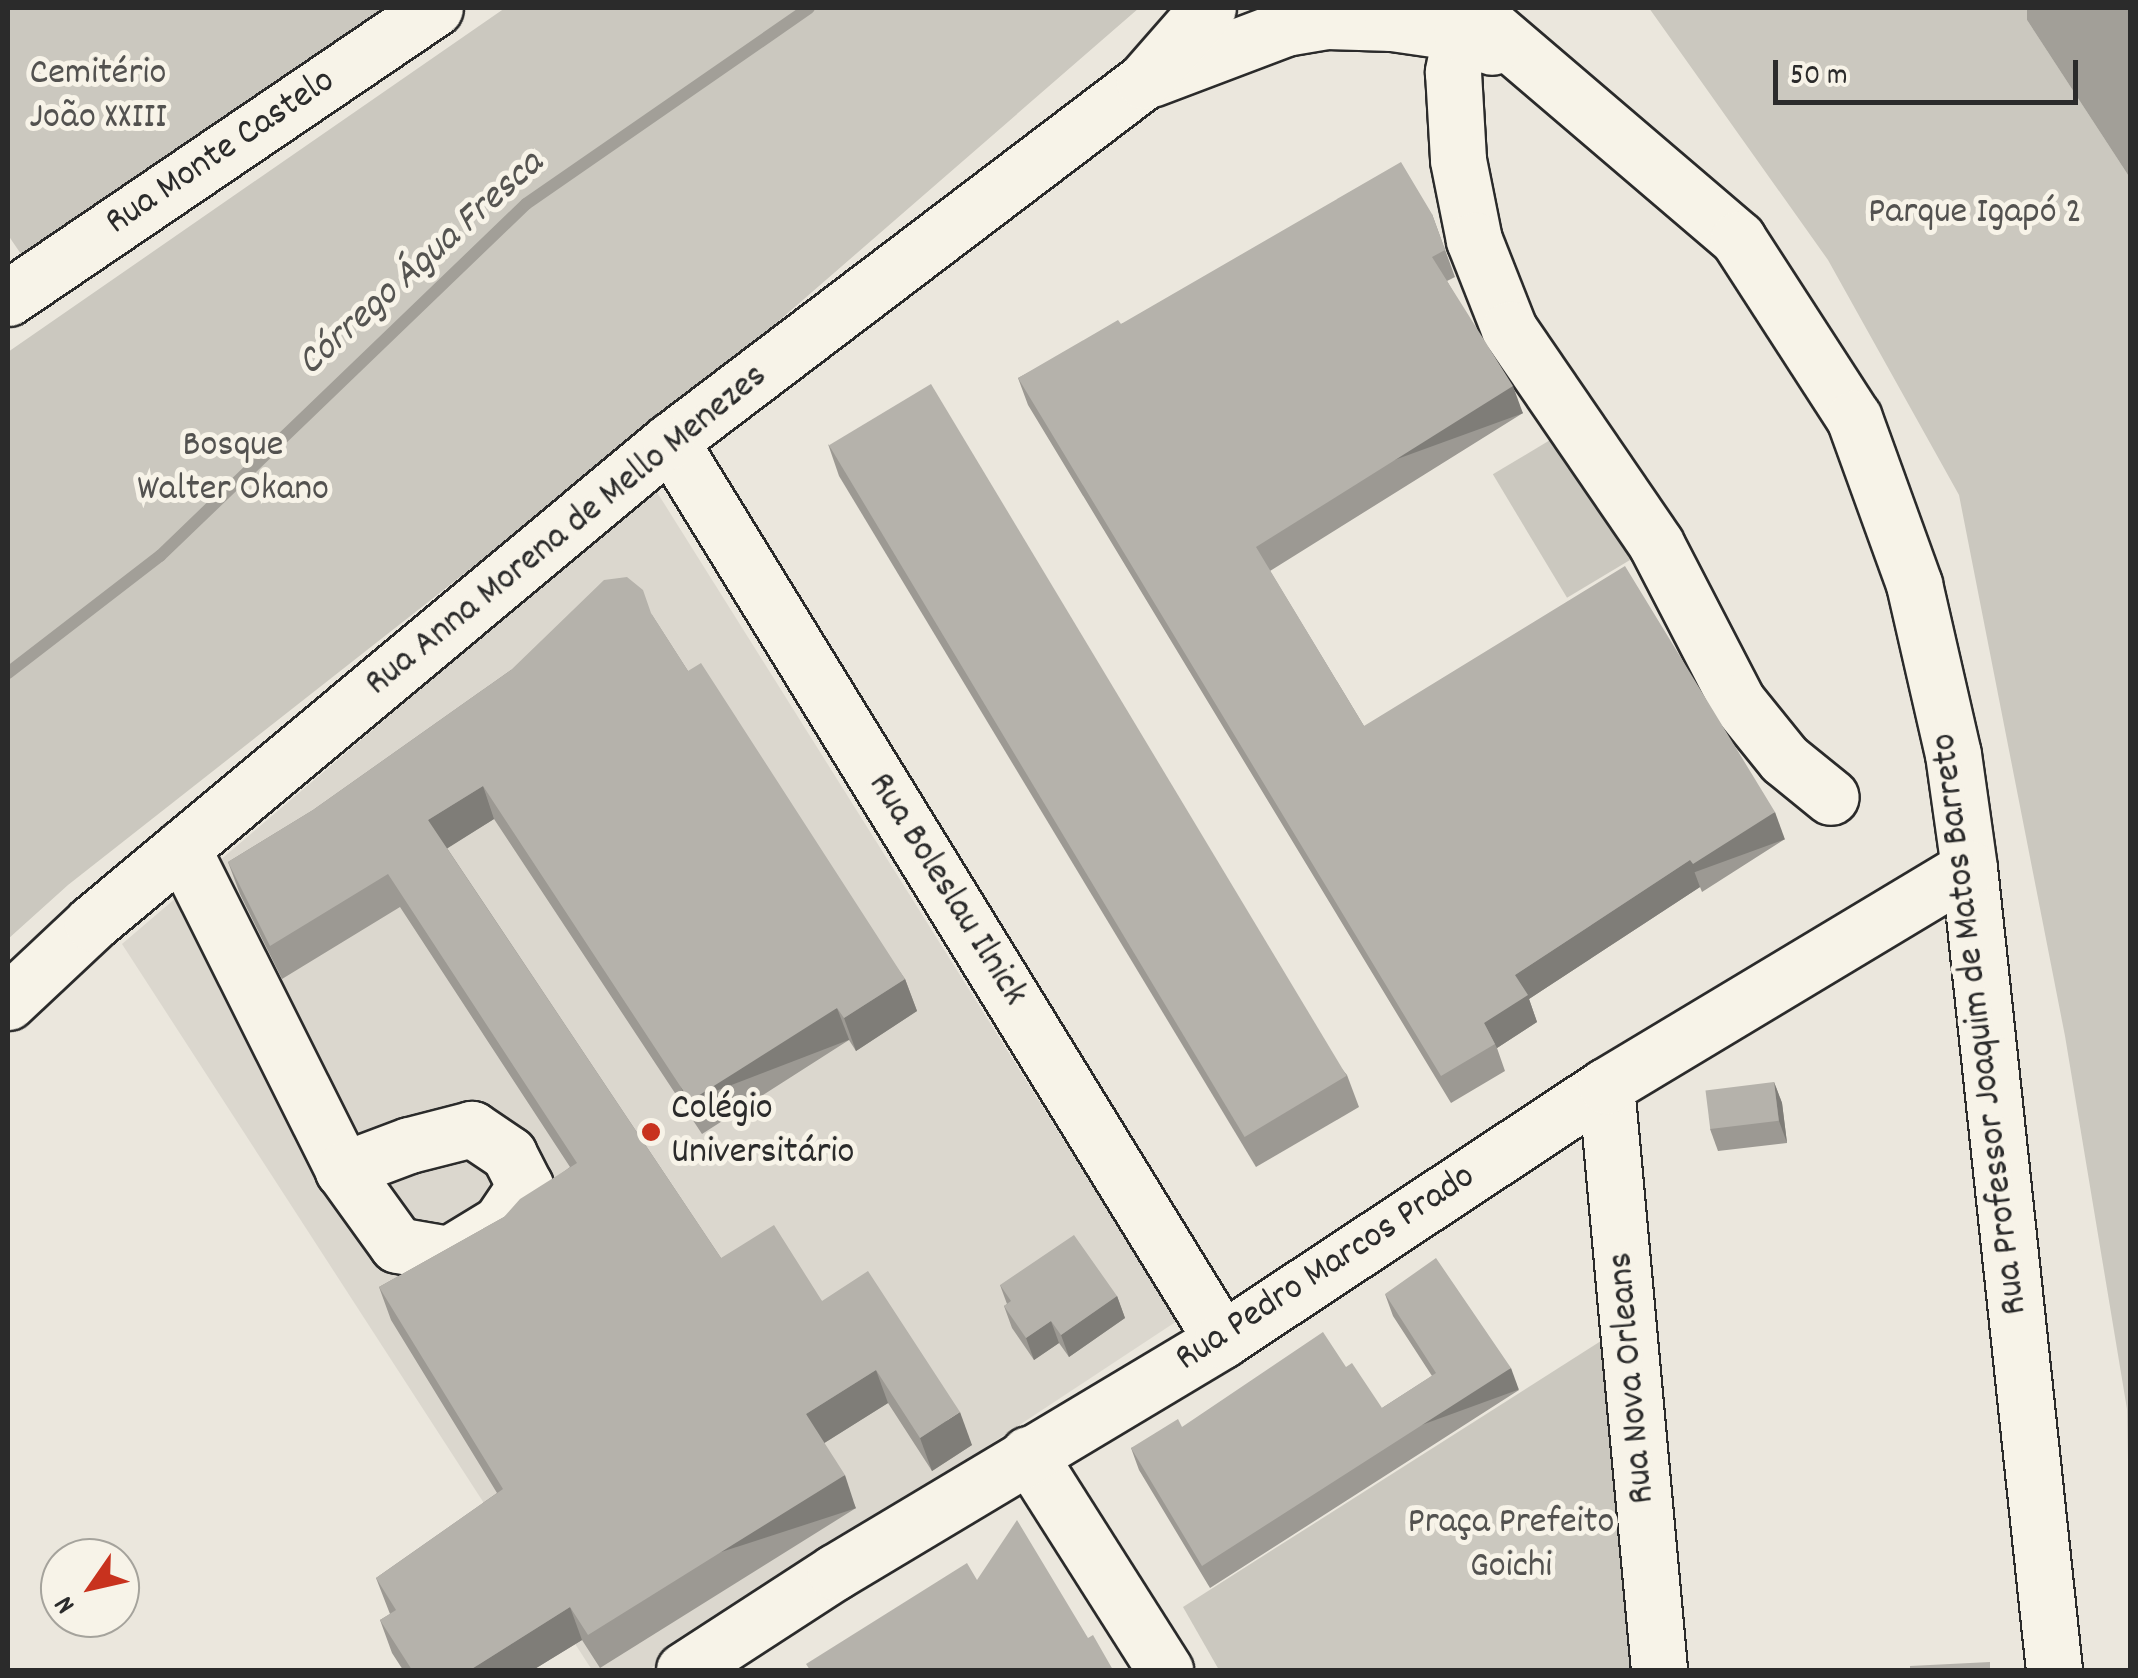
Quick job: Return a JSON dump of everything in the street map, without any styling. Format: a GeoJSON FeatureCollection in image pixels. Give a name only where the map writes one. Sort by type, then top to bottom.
{"type":"FeatureCollection","features":[{"type":"Feature","properties":{"kind":"street","name":"Rua Monte Castelo"},"geometry":{"type":"LineString","coordinates":[[8,298],[435,8]]}},
{"type":"Feature","properties":{"kind":"street"},"geometry":{"type":"LineString","coordinates":[[1144,82],[1208,8]]}},
{"type":"Feature","properties":{"kind":"street"},"geometry":{"type":"LineString","coordinates":[[1464,20],[1453,72],[1458,160],[1474,240],[1509,329],[1656,544],[1738,702],[1784,759],[1831,797]]}},
{"type":"Feature","properties":{"kind":"street","name":"Rua Professor Joaquim de Matos Barreto"},"geometry":{"type":"LineString","coordinates":[[1144,82],[1286,28],[1328,21],[1464,20],[1539,68],[1738,239],[1854,418],[1914,584],[1953,754],[1969,868],[2054,1670]]}},
{"type":"Feature","properties":{"kind":"street","name":"Rua Anna Morena de Mello Menezes"},"geometry":{"type":"LineString","coordinates":[[8,1002],[92,923],[670,441],[1144,82]]}},
{"type":"Feature","properties":{"kind":"street","name":"Rua Boleslau Ilnick"},"geometry":{"type":"LineString","coordinates":[[670,441],[1222,1340]]}},
{"type":"Feature","properties":{"kind":"street"},"geometry":{"type":"LineString","coordinates":[[182,848],[342,1170]]}},
{"type":"Feature","properties":{"kind":"street","name":"Rua Pedro Marcos Prado"},"geometry":{"type":"LineString","coordinates":[[701,1665],[1028,1454],[1222,1340],[1606,1086],[1969,868]]}},
{"type":"Feature","properties":{"kind":"street","name":"Rua Nova Orleans"},"geometry":{"type":"LineString","coordinates":[[1606,1086],[1660,1670]]}},
{"type":"Feature","properties":{"kind":"street"},"geometry":{"type":"LineString","coordinates":[[1028,1454],[1165,1670]]}},
{"type":"Feature","properties":{"kind":"shaded area"},"geometry":{"type":"Polygon","coordinates":[[[2027,8],[2130,8],[2130,178],[2027,20],[2027,8]]]}},
{"type":"Feature","properties":{"kind":"shaded area","name":"Colégio Universitário"},"geometry":{"type":"Polygon","coordinates":[[[655,489],[1177,1321],[648,1670],[592,1670],[122,944],[655,489]]]}},
{"type":"Feature","properties":{"kind":"green space","name":"Cemitério João XXIII"},"geometry":{"type":"Polygon","coordinates":[[[8,8],[399,8],[23,257],[8,235],[8,8]]]}},
{"type":"Feature","properties":{"kind":"green space","name":"Bosque Walter Okano"},"geometry":{"type":"Polygon","coordinates":[[[505,8],[1139,8],[712,379],[68,885],[8,939],[8,352],[505,8]]]}},
{"type":"Feature","properties":{"kind":"green space","name":"Parque Igapó 2"},"geometry":{"type":"Polygon","coordinates":[[[1649,8],[2027,8],[2027,20],[2130,178],[2130,1564],[2127,1409],[2065,1036],[1959,495],[1828,260],[1649,8]]]}},
{"type":"Feature","properties":{"kind":"green space"},"geometry":{"type":"Polygon","coordinates":[[[1570,428],[1644,551],[1567,598],[1493,474],[1570,428]]]}},
{"type":"Feature","properties":{"kind":"green space","name":"Praça Prefeito Goichi"},"geometry":{"type":"Polygon","coordinates":[[[1615,1332],[1648,1670],[1219,1670],[1183,1607],[1615,1332]]]}},
{"type":"Feature","properties":{"kind":"building"},"geometry":{"type":"Polygon","coordinates":[[[1401,162],[1432,214],[1445,250],[1432,257],[1513,386],[1256,547],[1364,726],[1625,566],[1775,812],[1693,864],[1690,860],[1515,975],[1528,995],[1484,1023],[1495,1044],[1441,1076],[1018,378],[1118,320],[1121,324],[1401,162]]]}},
{"type":"Feature","properties":{"kind":"building"},"geometry":{"type":"Polygon","coordinates":[[[931,384],[1347,1076],[1245,1137],[829,445],[931,384]]]}},
{"type":"Feature","properties":{"kind":"building"},"geometry":{"type":"Polygon","coordinates":[[[627,577],[643,590],[651,613],[688,671],[701,663],[905,979],[844,1018],[837,1008],[690,1101],[483,786],[428,820],[721,1258],[774,1225],[822,1301],[868,1271],[960,1412],[920,1438],[876,1370],[806,1414],[845,1475],[588,1635],[570,1607],[470,1670],[412,1670],[380,1620],[396,1610],[376,1578],[503,1489],[379,1287],[504,1217],[520,1199],[577,1163],[388,874],[270,946],[228,862],[313,810],[511,670],[604,580],[627,577]]]}},
{"type":"Feature","properties":{"kind":"building"},"geometry":{"type":"Polygon","coordinates":[[[1774,1082],[1779,1121],[1710,1129],[1706,1090],[1774,1082]]]}},
{"type":"Feature","properties":{"kind":"building"},"geometry":{"type":"Polygon","coordinates":[[[1074,1235],[1117,1296],[1061,1335],[1051,1321],[1026,1338],[1004,1306],[1011,1301],[1000,1285],[1074,1235]]]}},
{"type":"Feature","properties":{"kind":"building"},"geometry":{"type":"Polygon","coordinates":[[[1436,1258],[1511,1368],[1202,1566],[1131,1448],[1178,1419],[1182,1427],[1323,1332],[1346,1367],[1352,1363],[1382,1408],[1436,1373],[1385,1294],[1436,1258]]]}},
{"type":"Feature","properties":{"kind":"building"},"geometry":{"type":"Polygon","coordinates":[[[1017,1520],[1088,1638],[1093,1635],[1113,1670],[810,1670],[806,1664],[967,1563],[977,1580],[1017,1520]]]}},
{"type":"Feature","properties":{"kind":"building"},"geometry":{"type":"Polygon","coordinates":[[[1990,1662],[1990,1670],[1910,1670],[1910,1666],[1990,1662]]]}},
{"type":"Feature","properties":{"kind":"waterway","name":"Córrego Água Fresca"},"geometry":{"type":"LineString","coordinates":[[8,673],[160,556],[526,204],[809,8]]}},
{"type":"Feature","properties":{"kind":"place","name":"Colégio Universitário"},"geometry":{"type":"Point","coordinates":[651,1132]}}]}
